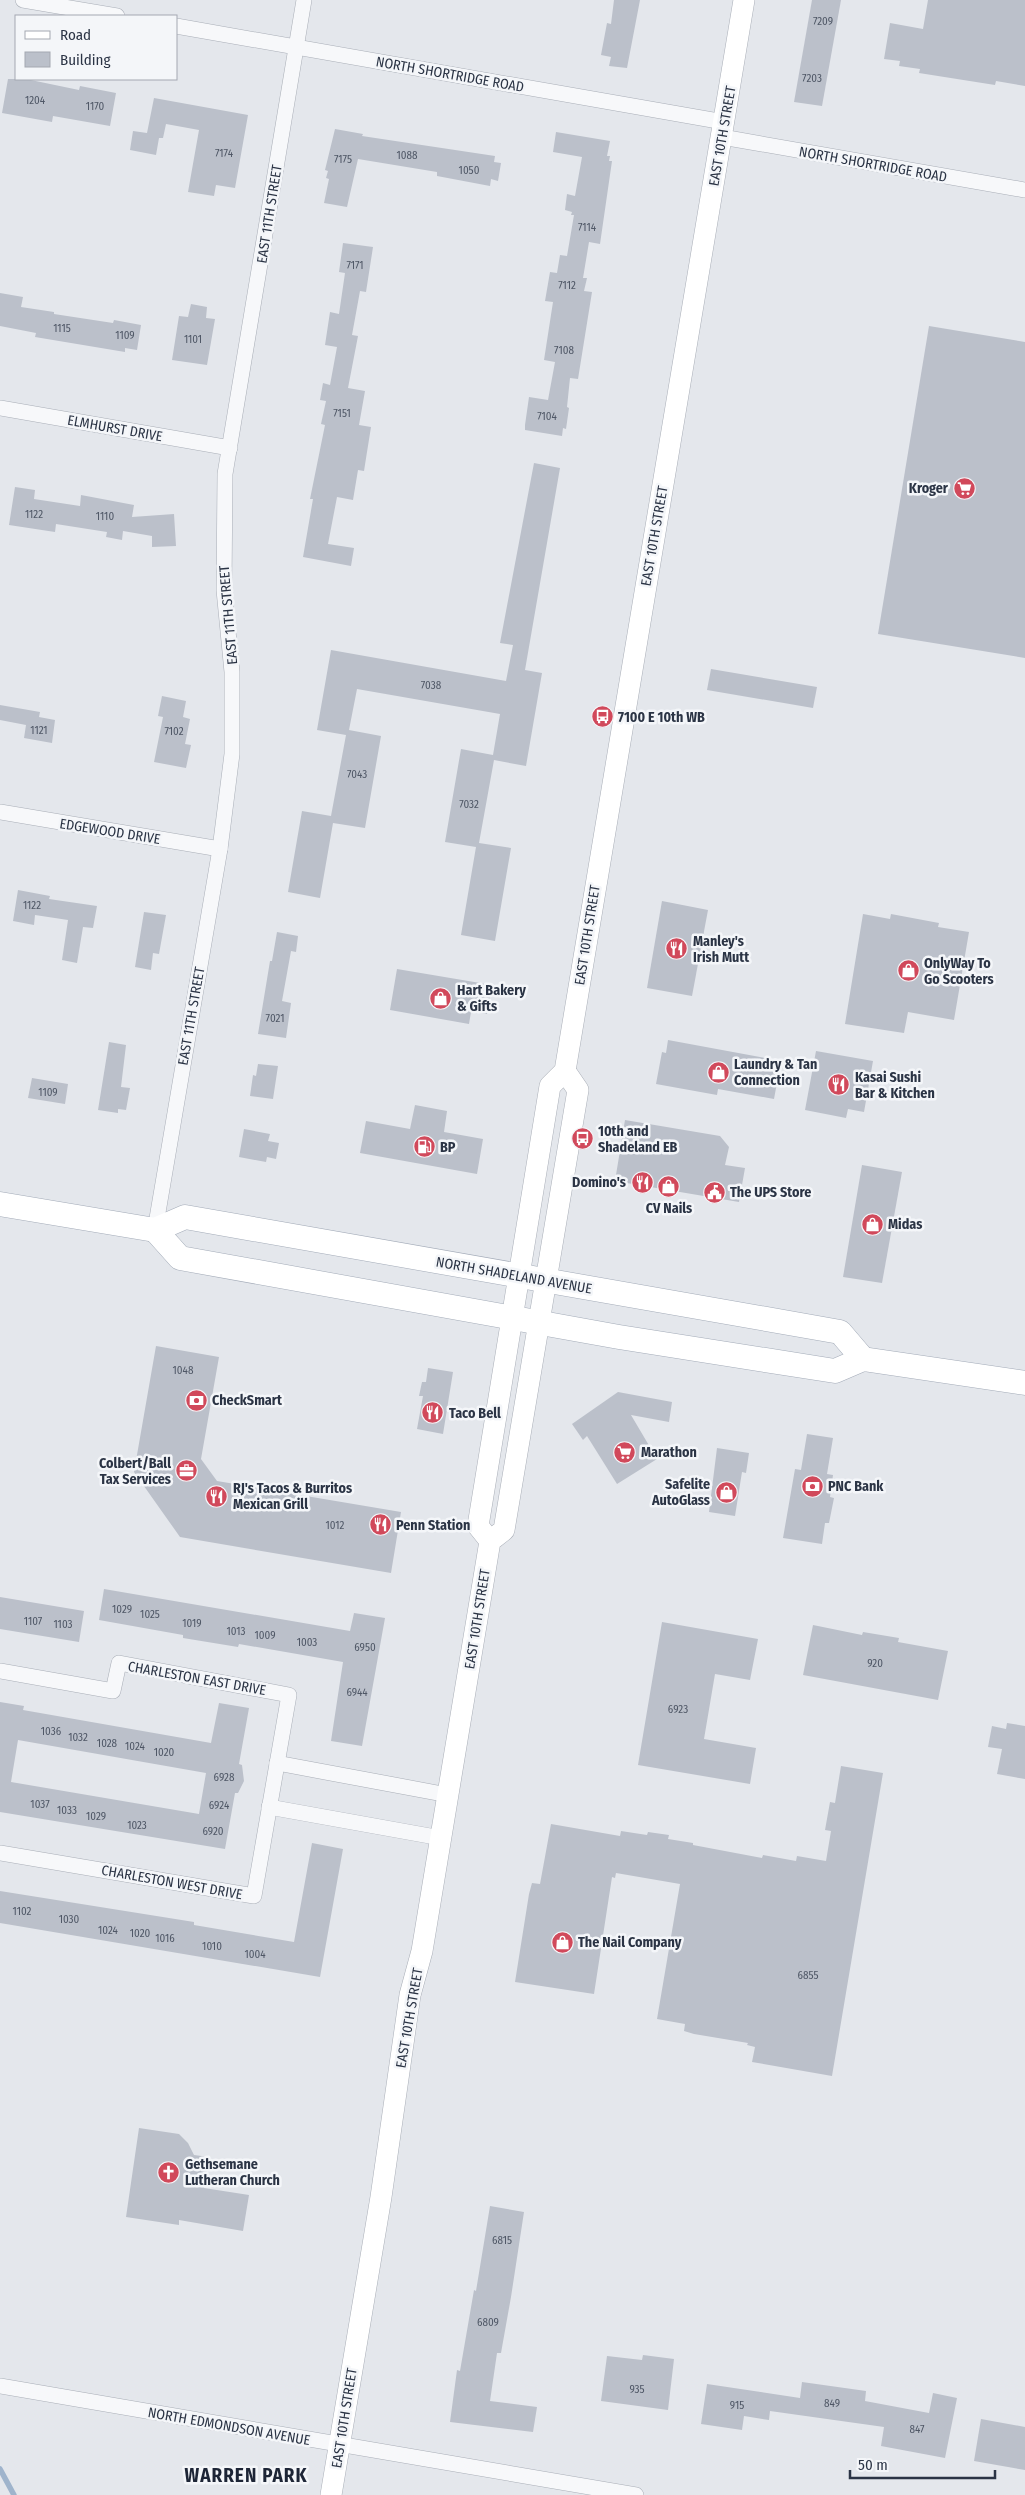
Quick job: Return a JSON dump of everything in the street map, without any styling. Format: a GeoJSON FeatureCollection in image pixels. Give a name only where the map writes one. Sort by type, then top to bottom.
{"type":"FeatureCollection","features":[{"type":"Feature","properties":{"kind":"main road","name":"EAST 10TH STREET"},"geometry":{"type":"LineString","coordinates":[[331,2495],[381,2197],[410,1995],[422,1951],[490,1542],[504,1530],[540,1322],[578,1090],[565,1071],[744,0]]}},
{"type":"Feature","properties":{"kind":"main road"},"geometry":{"type":"LineString","coordinates":[[490,1542],[478,1526],[550,1086],[565,1071]]}},
{"type":"Feature","properties":{"kind":"main road"},"geometry":{"type":"LineString","coordinates":[[0,1204],[155,1230],[180,1258],[512,1318],[835,1371],[864,1359],[1025,1383]]}},
{"type":"Feature","properties":{"kind":"main road","name":"NORTH SHADELAND AVENUE"},"geometry":{"type":"LineString","coordinates":[[155,1230],[185,1217],[840,1332],[864,1359]]}},
{"type":"Feature","properties":{"kind":"street"},"geometry":{"type":"LineString","coordinates":[[23,0],[111,15]]}},
{"type":"Feature","properties":{"kind":"street","name":"EAST 11TH STREET"},"geometry":{"type":"LineString","coordinates":[[155,1230],[220,849],[232,754],[232,672],[223,562],[225,474],[304,0]]}},
{"type":"Feature","properties":{"kind":"street","name":"NORTH SHORTRIDGE ROAD"},"geometry":{"type":"LineString","coordinates":[[178,26],[296,47],[1025,190]]}},
{"type":"Feature","properties":{"kind":"street","name":"ELMHURST DRIVE"},"geometry":{"type":"LineString","coordinates":[[0,408],[230,448]]}},
{"type":"Feature","properties":{"kind":"street","name":"EDGEWOOD DRIVE"},"geometry":{"type":"LineString","coordinates":[[0,812],[220,849]]}},
{"type":"Feature","properties":{"kind":"street","name":"CHARLESTON EAST DRIVE"},"geometry":{"type":"LineString","coordinates":[[0,1671],[113,1691],[119,1664],[289,1694],[277,1763]]}},
{"type":"Feature","properties":{"kind":"street"},"geometry":{"type":"LineString","coordinates":[[277,1763],[448,1795]]}},
{"type":"Feature","properties":{"kind":"street","name":"CHARLESTON WEST DRIVE"},"geometry":{"type":"LineString","coordinates":[[0,1852],[254,1896],[277,1763]]}},
{"type":"Feature","properties":{"kind":"street"},"geometry":{"type":"LineString","coordinates":[[269,1806],[441,1838]]}},
{"type":"Feature","properties":{"kind":"street","name":"NORTH EDMONDSON AVENUE"},"geometry":{"type":"LineString","coordinates":[[0,2386],[636,2495]]}},
{"type":"Feature","properties":{"kind":"building"},"geometry":{"type":"Polygon","coordinates":[[[614,0],[640,0],[627,68],[609,66],[611,57],[601,55],[607,23],[611,24],[614,0]]]}},
{"type":"Feature","properties":{"kind":"building"},"geometry":{"type":"Polygon","coordinates":[[[812,0],[841,0],[822,106],[794,102],[812,0]]]}},
{"type":"Feature","properties":{"kind":"building"},"geometry":{"type":"Polygon","coordinates":[[[928,0],[1025,0],[1025,86],[996,81],[995,85],[919,73],[920,69],[899,66],[900,61],[884,59],[890,23],[923,29],[928,0]]]}},
{"type":"Feature","properties":{"kind":"building"},"geometry":{"type":"Polygon","coordinates":[[[8,79],[31,80],[79,90],[80,86],[116,93],[110,126],[53,116],[52,122],[2,113],[8,79]]]}},
{"type":"Feature","properties":{"kind":"building"},"geometry":{"type":"Polygon","coordinates":[[[154,98],[248,115],[235,188],[216,185],[214,196],[188,192],[199,130],[166,124],[163,138],[159,138],[156,155],[130,150],[133,131],[147,133],[154,98]]]}},
{"type":"Feature","properties":{"kind":"building"},"geometry":{"type":"Polygon","coordinates":[[[335,129],[363,134],[362,136],[495,156],[494,162],[501,163],[498,181],[491,179],[490,186],[437,176],[437,172],[358,159],[347,207],[324,203],[329,179],[326,178],[328,171],[325,170],[335,129]]]}},
{"type":"Feature","properties":{"kind":"building"},"geometry":{"type":"Polygon","coordinates":[[[556,132],[610,141],[607,156],[610,156],[609,161],[612,161],[600,244],[589,242],[583,278],[587,278],[584,291],[592,292],[578,379],[570,378],[567,407],[569,408],[566,429],[563,428],[562,436],[525,430],[529,397],[548,400],[555,362],[544,360],[553,302],[545,301],[550,272],[557,273],[560,255],[567,256],[574,215],[571,215],[572,212],[565,210],[567,194],[575,196],[582,157],[553,152],[556,132]]]}},
{"type":"Feature","properties":{"kind":"building"},"geometry":{"type":"Polygon","coordinates":[[[343,243],[373,247],[366,292],[360,291],[352,335],[358,336],[348,388],[365,391],[359,425],[371,427],[364,471],[358,470],[353,500],[337,497],[328,544],[354,548],[351,566],[303,557],[313,499],[310,499],[325,425],[321,424],[326,401],[320,400],[323,383],[330,385],[337,347],[325,345],[330,312],[339,314],[345,273],[339,272],[343,243]]]}},
{"type":"Feature","properties":{"kind":"building"},"geometry":{"type":"Polygon","coordinates":[[[0,293],[23,297],[21,307],[113,323],[114,320],[141,325],[137,350],[125,348],[125,352],[35,337],[36,333],[0,326],[0,293]]]}},
{"type":"Feature","properties":{"kind":"building"},"geometry":{"type":"Polygon","coordinates":[[[191,304],[207,307],[206,318],[215,319],[207,365],[172,360],[179,316],[188,317],[191,304]]]}},
{"type":"Feature","properties":{"kind":"building","name":"Kroger"},"geometry":{"type":"Polygon","coordinates":[[[929,326],[1025,342],[1025,658],[878,634],[929,326]]]}},
{"type":"Feature","properties":{"kind":"building"},"geometry":{"type":"Polygon","coordinates":[[[534,463],[560,468],[525,670],[542,673],[526,766],[494,760],[479,843],[511,848],[495,941],[461,935],[476,847],[445,842],[461,749],[493,755],[500,714],[357,689],[349,730],[381,736],[365,828],[333,823],[320,898],[288,892],[302,811],[331,816],[346,735],[317,730],[331,650],[506,681],[513,645],[500,643],[534,463]]]}},
{"type":"Feature","properties":{"kind":"building"},"geometry":{"type":"Polygon","coordinates":[[[15,487],[35,490],[34,499],[80,506],[81,495],[134,505],[132,517],[174,514],[176,546],[152,547],[152,536],[123,531],[122,540],[106,537],[107,532],[56,524],[55,532],[9,525],[15,487]]]}},
{"type":"Feature","properties":{"kind":"building"},"geometry":{"type":"Polygon","coordinates":[[[711,669],[817,687],[813,708],[707,690],[711,669]]]}},
{"type":"Feature","properties":{"kind":"building"},"geometry":{"type":"Polygon","coordinates":[[[162,696],[186,701],[183,717],[190,719],[185,744],[191,745],[186,768],[154,762],[163,717],[158,716],[162,696]]]}},
{"type":"Feature","properties":{"kind":"building"},"geometry":{"type":"Polygon","coordinates":[[[0,705],[40,712],[39,717],[55,720],[52,743],[24,738],[26,725],[0,720],[0,705]]]}},
{"type":"Feature","properties":{"kind":"building"},"geometry":{"type":"Polygon","coordinates":[[[18,890],[50,896],[49,899],[97,906],[93,928],[83,927],[77,963],[62,960],[68,920],[35,915],[34,925],[13,921],[18,890]]]}},
{"type":"Feature","properties":{"kind":"building","name":"Manley's Irish Mutt"},"geometry":{"type":"Polygon","coordinates":[[[662,901],[708,910],[692,996],[647,988],[662,901]]]}},
{"type":"Feature","properties":{"kind":"building"},"geometry":{"type":"Polygon","coordinates":[[[144,912],[166,915],[159,954],[153,953],[151,970],[135,967],[144,912]]]}},
{"type":"Feature","properties":{"kind":"building","name":"OnlyWay To Go Scooters"},"geometry":{"type":"Polygon","coordinates":[[[863,914],[890,919],[891,914],[939,923],[938,927],[969,932],[954,1020],[908,1012],[904,1033],[845,1024],[863,914]]]}},
{"type":"Feature","properties":{"kind":"building"},"geometry":{"type":"Polygon","coordinates":[[[277,932],[298,936],[296,952],[291,951],[282,1001],[291,1003],[286,1038],[258,1034],[270,961],[272,961],[277,932]]]}},
{"type":"Feature","properties":{"kind":"building","name":"Hart Bakery & Gifts"},"geometry":{"type":"Polygon","coordinates":[[[397,969],[492,985],[487,1014],[471,1012],[469,1024],[390,1010],[397,969]]]}},
{"type":"Feature","properties":{"kind":"building","name":"Laundry & Tan Connection"},"geometry":{"type":"Polygon","coordinates":[[[668,1040],[781,1061],[774,1099],[718,1089],[717,1095],[656,1084],[662,1052],[666,1053],[668,1040]]]}},
{"type":"Feature","properties":{"kind":"building"},"geometry":{"type":"Polygon","coordinates":[[[109,1042],[126,1045],[121,1087],[130,1088],[126,1110],[118,1109],[118,1113],[98,1110],[109,1042]]]}},
{"type":"Feature","properties":{"kind":"building","name":"Kasai Sushi Bar & Kitchen"},"geometry":{"type":"Polygon","coordinates":[[[816,1051],[873,1061],[864,1112],[848,1109],[846,1118],[805,1110],[816,1051]]]}},
{"type":"Feature","properties":{"kind":"building"},"geometry":{"type":"Polygon","coordinates":[[[258,1064],[278,1066],[273,1099],[250,1096],[253,1075],[256,1076],[258,1064]]]}},
{"type":"Feature","properties":{"kind":"building"},"geometry":{"type":"Polygon","coordinates":[[[32,1078],[68,1084],[65,1104],[28,1098],[32,1078]]]}},
{"type":"Feature","properties":{"kind":"building"},"geometry":{"type":"Polygon","coordinates":[[[415,1105],[447,1111],[444,1132],[483,1139],[477,1174],[360,1153],[366,1121],[410,1129],[415,1105]]]}},
{"type":"Feature","properties":{"kind":"building"},"geometry":{"type":"Polygon","coordinates":[[[625,1120],[720,1136],[729,1147],[725,1165],[745,1168],[739,1202],[615,1181],[625,1120]]]}},
{"type":"Feature","properties":{"kind":"building"},"geometry":{"type":"Polygon","coordinates":[[[244,1129],[270,1134],[268,1141],[279,1143],[276,1159],[267,1157],[266,1162],[239,1157],[244,1129]]]}},
{"type":"Feature","properties":{"kind":"building","name":"Midas"},"geometry":{"type":"Polygon","coordinates":[[[862,1165],[902,1172],[882,1283],[843,1277],[862,1165]]]}},
{"type":"Feature","properties":{"kind":"building"},"geometry":{"type":"Polygon","coordinates":[[[156,1346],[219,1357],[201,1459],[217,1481],[401,1512],[391,1573],[180,1537],[134,1472],[156,1346]]]}},
{"type":"Feature","properties":{"kind":"building","name":"Taco Bell"},"geometry":{"type":"Polygon","coordinates":[[[428,1368],[453,1372],[443,1434],[417,1429],[423,1396],[419,1396],[422,1382],[426,1382],[428,1368]]]}},
{"type":"Feature","properties":{"kind":"building"},"geometry":{"type":"Polygon","coordinates":[[[618,1392],[672,1402],[669,1422],[631,1415],[657,1459],[617,1484],[587,1436],[583,1440],[572,1424],[618,1392]]]}},
{"type":"Feature","properties":{"kind":"building","name":"PNC Bank"},"geometry":{"type":"Polygon","coordinates":[[[807,1434],[833,1438],[827,1474],[833,1475],[830,1497],[834,1498],[829,1523],[825,1523],[822,1544],[783,1538],[795,1469],[801,1470],[807,1434]]]}},
{"type":"Feature","properties":{"kind":"building","name":"Safelite AutoGlass"},"geometry":{"type":"Polygon","coordinates":[[[717,1448],[749,1453],[746,1473],[742,1472],[735,1516],[709,1512],[717,1448]]]}},
{"type":"Feature","properties":{"kind":"building"},"geometry":{"type":"Polygon","coordinates":[[[104,1589],[350,1631],[354,1613],[385,1618],[362,1746],[331,1741],[343,1662],[239,1644],[238,1647],[183,1638],[183,1635],[99,1620],[104,1589]]]}},
{"type":"Feature","properties":{"kind":"building"},"geometry":{"type":"Polygon","coordinates":[[[0,1597],[84,1611],[79,1642],[0,1629],[0,1597]]]}},
{"type":"Feature","properties":{"kind":"building"},"geometry":{"type":"Polygon","coordinates":[[[662,1622],[758,1639],[750,1680],[715,1674],[704,1739],[756,1748],[750,1784],[638,1765],[662,1622]]]}},
{"type":"Feature","properties":{"kind":"building"},"geometry":{"type":"Polygon","coordinates":[[[813,1625],[862,1635],[863,1632],[899,1638],[898,1642],[948,1651],[938,1700],[803,1675],[813,1625]]]}},
{"type":"Feature","properties":{"kind":"building"},"geometry":{"type":"Polygon","coordinates":[[[0,1702],[24,1706],[23,1710],[211,1743],[219,1703],[249,1708],[239,1764],[242,1765],[244,1781],[238,1793],[235,1793],[225,1849],[0,1812],[0,1702]],[[18,1740],[11,1782],[199,1814],[206,1773],[18,1740]]]}},
{"type":"Feature","properties":{"kind":"building"},"geometry":{"type":"Polygon","coordinates":[[[1007,1723],[1025,1726],[1025,1779],[997,1774],[1002,1749],[988,1747],[992,1726],[1006,1729],[1007,1723]]]}},
{"type":"Feature","properties":{"kind":"building"},"geometry":{"type":"Polygon","coordinates":[[[841,1766],[883,1773],[832,2076],[752,2062],[755,2047],[747,2045],[748,2043],[694,2034],[684,2031],[685,2024],[657,2019],[680,1884],[616,1873],[615,1878],[612,1877],[594,1994],[515,1982],[529,1894],[532,1883],[540,1884],[551,1824],[620,1836],[621,1831],[647,1835],[648,1832],[669,1835],[668,1839],[762,1858],[763,1855],[796,1861],[797,1856],[826,1861],[831,1831],[825,1830],[830,1802],[835,1803],[841,1766]]]}},
{"type":"Feature","properties":{"kind":"building"},"geometry":{"type":"Polygon","coordinates":[[[312,1843],[343,1849],[320,1977],[0,1923],[0,1891],[194,1922],[194,1925],[294,1942],[312,1843]]]}},
{"type":"Feature","properties":{"kind":"building","name":"Gethsemane Lutheran Church"},"geometry":{"type":"Polygon","coordinates":[[[139,2128],[179,2134],[188,2143],[194,2155],[209,2157],[204,2188],[249,2195],[243,2231],[179,2220],[179,2225],[126,2217],[139,2128]]]}},
{"type":"Feature","properties":{"kind":"building"},"geometry":{"type":"Polygon","coordinates":[[[490,2206],[524,2212],[501,2353],[497,2353],[490,2401],[537,2407],[533,2432],[450,2422],[457,2370],[460,2371],[490,2206]]]}},
{"type":"Feature","properties":{"kind":"building"},"geometry":{"type":"Polygon","coordinates":[[[643,2355],[674,2359],[668,2410],[601,2401],[607,2356],[642,2360],[643,2355]]]}},
{"type":"Feature","properties":{"kind":"building"},"geometry":{"type":"Polygon","coordinates":[[[802,2382],[866,2391],[865,2401],[929,2413],[933,2393],[957,2398],[945,2458],[881,2446],[884,2427],[770,2411],[769,2420],[744,2416],[742,2430],[701,2424],[707,2384],[800,2398],[802,2382]]]}},
{"type":"Feature","properties":{"kind":"building"},"geometry":{"type":"Polygon","coordinates":[[[981,2419],[1025,2427],[1025,2470],[974,2461],[981,2419]]]}},
{"type":"Feature","properties":{"kind":"waterway"},"geometry":{"type":"LineString","coordinates":[[0,2469],[14,2495]]}},
{"type":"Feature","properties":{"kind":"place","name":"Kroger"},"geometry":{"type":"Point","coordinates":[964,488]}},
{"type":"Feature","properties":{"kind":"place","name":"7100 E 10th WB"},"geometry":{"type":"Point","coordinates":[602,717]}},
{"type":"Feature","properties":{"kind":"place","name":"Manley's Irish Mutt"},"geometry":{"type":"Point","coordinates":[677,949]}},
{"type":"Feature","properties":{"kind":"place","name":"OnlyWay To Go Scooters"},"geometry":{"type":"Point","coordinates":[908,971]}},
{"type":"Feature","properties":{"kind":"place","name":"Hart Bakery & Gifts"},"geometry":{"type":"Point","coordinates":[441,998]}},
{"type":"Feature","properties":{"kind":"place","name":"Laundry & Tan Connection"},"geometry":{"type":"Point","coordinates":[718,1072]}},
{"type":"Feature","properties":{"kind":"place","name":"Kasai Sushi Bar & Kitchen"},"geometry":{"type":"Point","coordinates":[839,1085]}},
{"type":"Feature","properties":{"kind":"place","name":"10th and Shadeland EB"},"geometry":{"type":"Point","coordinates":[582,1139]}},
{"type":"Feature","properties":{"kind":"place","name":"BP"},"geometry":{"type":"Point","coordinates":[424,1147]}},
{"type":"Feature","properties":{"kind":"place","name":"Domino's"},"geometry":{"type":"Point","coordinates":[642,1182]}},
{"type":"Feature","properties":{"kind":"place","name":"CV Nails"},"geometry":{"type":"Point","coordinates":[669,1186]}},
{"type":"Feature","properties":{"kind":"place","name":"The UPS Store"},"geometry":{"type":"Point","coordinates":[714,1192]}},
{"type":"Feature","properties":{"kind":"place","name":"Midas"},"geometry":{"type":"Point","coordinates":[872,1224]}},
{"type":"Feature","properties":{"kind":"place","name":"CheckSmart"},"geometry":{"type":"Point","coordinates":[196,1400]}},
{"type":"Feature","properties":{"kind":"place","name":"Taco Bell"},"geometry":{"type":"Point","coordinates":[433,1413]}},
{"type":"Feature","properties":{"kind":"place","name":"Marathon"},"geometry":{"type":"Point","coordinates":[625,1452]}},
{"type":"Feature","properties":{"kind":"place","name":"Colbert/Ball Tax Services"},"geometry":{"type":"Point","coordinates":[187,1471]}},
{"type":"Feature","properties":{"kind":"place","name":"PNC Bank"},"geometry":{"type":"Point","coordinates":[812,1486]}},
{"type":"Feature","properties":{"kind":"place","name":"Safelite AutoGlass"},"geometry":{"type":"Point","coordinates":[726,1492]}},
{"type":"Feature","properties":{"kind":"place","name":"RJ's Tacos & Burritos Mexican Grill"},"geometry":{"type":"Point","coordinates":[217,1496]}},
{"type":"Feature","properties":{"kind":"place","name":"Penn Station"},"geometry":{"type":"Point","coordinates":[380,1525]}},
{"type":"Feature","properties":{"kind":"place","name":"The Nail Company"},"geometry":{"type":"Point","coordinates":[562,1942]}},
{"type":"Feature","properties":{"kind":"place","name":"Gethsemane Lutheran Church"},"geometry":{"type":"Point","coordinates":[169,2172]}},
{"type":"Feature","properties":{"kind":"district","name":"WARREN PARK"},"geometry":{"type":"Point","coordinates":[246,2475]}}]}
